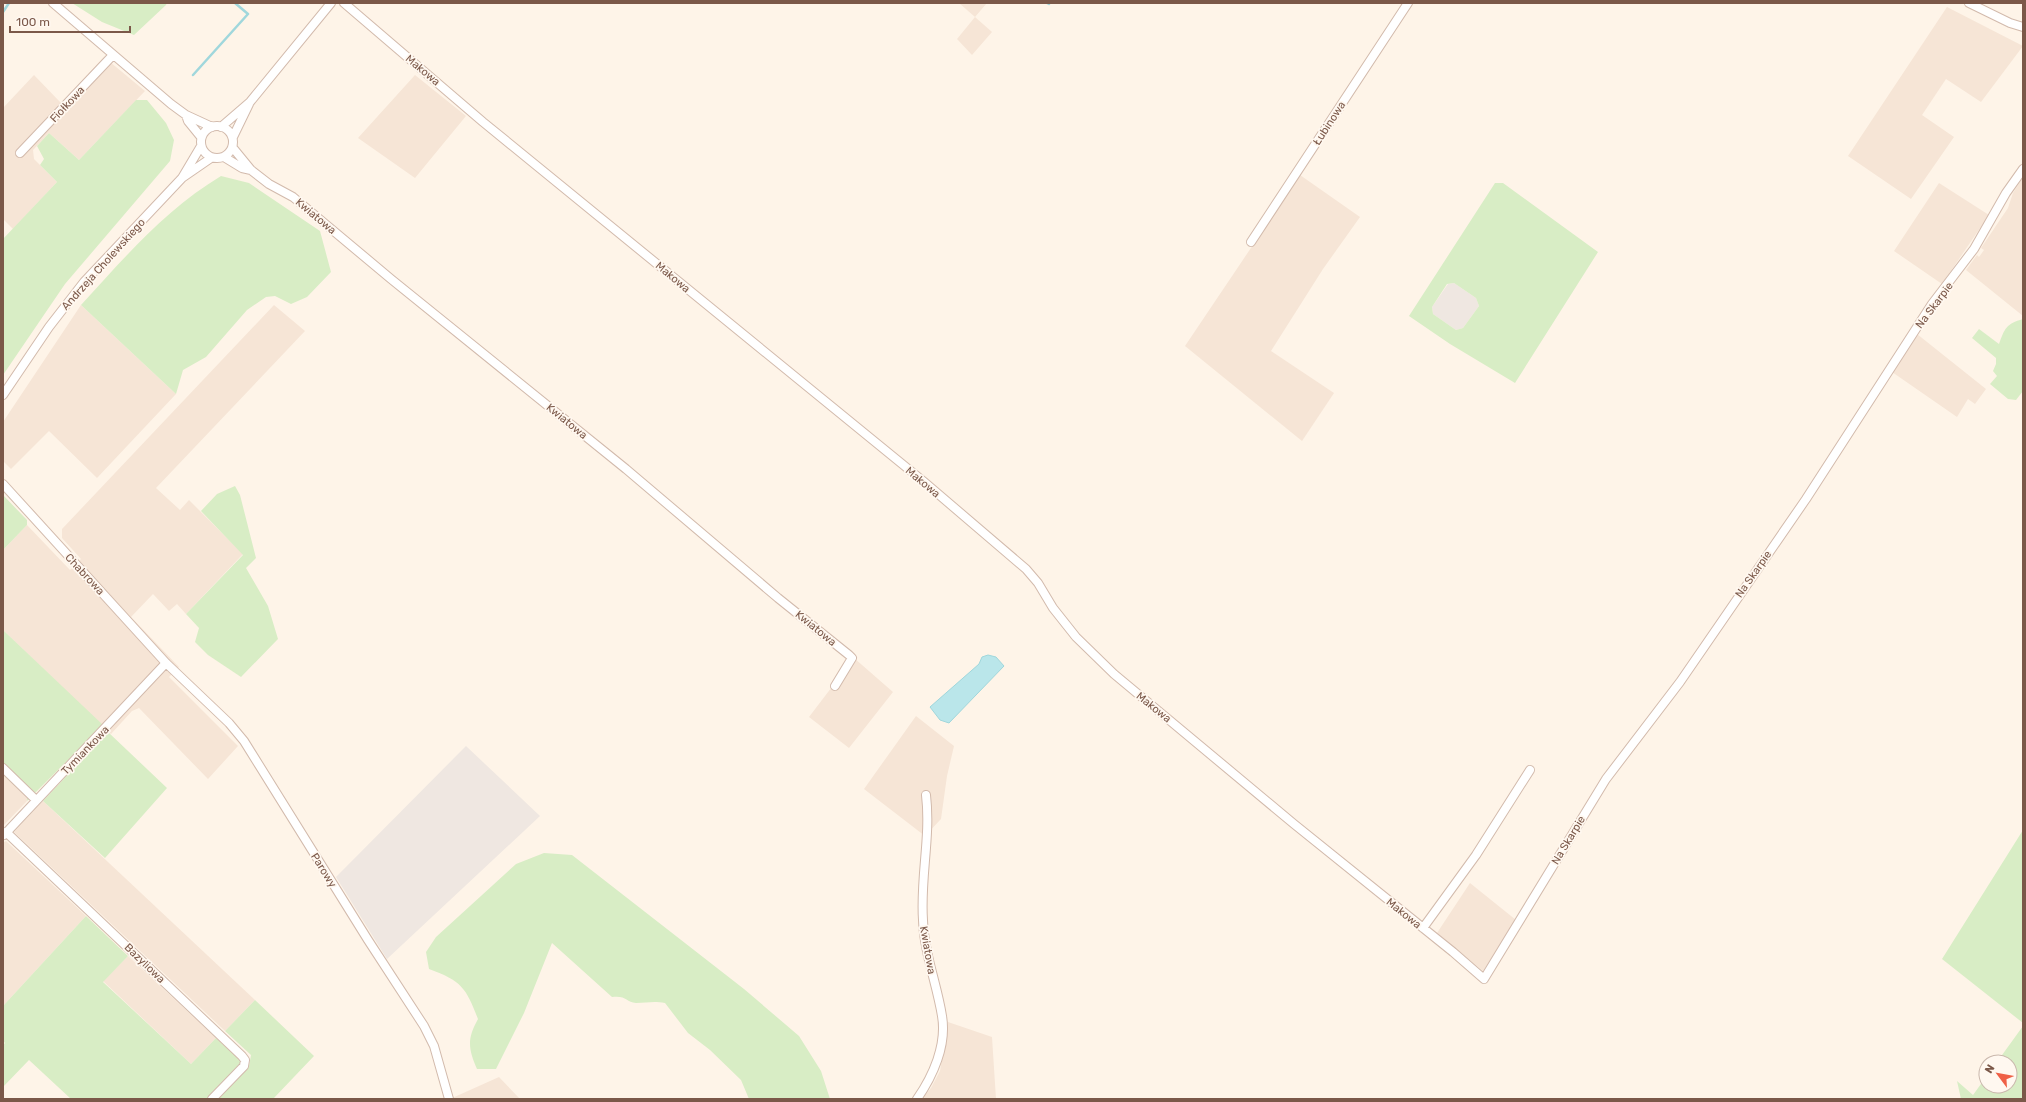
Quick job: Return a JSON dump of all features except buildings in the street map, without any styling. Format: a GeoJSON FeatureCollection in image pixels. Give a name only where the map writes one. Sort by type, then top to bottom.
{"type":"FeatureCollection","features":[{"type":"Feature","properties":{"kind":"street"},"geometry":{"type":"LineString","coordinates":[[53,3],[186,115],[212,127]]}},
{"type":"Feature","properties":{"kind":"street"},"geometry":{"type":"LineString","coordinates":[[221,126],[250,102],[330,3]]}},
{"type":"Feature","properties":{"kind":"street","name":"Makowa"},"geometry":{"type":"LineString","coordinates":[[344,3],[483,122],[900,462],[1026,569],[1038,583],[1053,608],[1076,637],[1114,674],[1294,824],[1484,979]]}},
{"type":"Feature","properties":{"kind":"street","name":"Łubinowa"},"geometry":{"type":"LineString","coordinates":[[1250,242],[1408,3]]}},
{"type":"Feature","properties":{"kind":"street"},"geometry":{"type":"LineString","coordinates":[[1969,3],[2023,28]]}},
{"type":"Feature","properties":{"kind":"street","name":"Fiołkowa"},"geometry":{"type":"LineString","coordinates":[[20,153],[113,55]]}},
{"type":"Feature","properties":{"kind":"street"},"geometry":{"type":"LineString","coordinates":[[233,137],[227,129],[221,126],[212,127],[204,132],[201,137],[201,146],[206,154],[211,158],[224,158],[233,148],[233,137],[250,102]]}},
{"type":"Feature","properties":{"kind":"street"},"geometry":{"type":"LineString","coordinates":[[186,115],[188,121],[201,137]]}},
{"type":"Feature","properties":{"kind":"street","name":"Andrzeja Cholewskiego"},"geometry":{"type":"LineString","coordinates":[[182,178],[201,146]]}},
{"type":"Feature","properties":{"kind":"street","name":"Kwiatowa"},"geometry":{"type":"LineString","coordinates":[[233,148],[251,170],[269,184],[292,197],[626,469],[778,598],[849,655],[852,658],[835,686]]}},
{"type":"Feature","properties":{"kind":"street","name":"Andrzeja Cholewskiego"},"geometry":{"type":"LineString","coordinates":[[3,395],[48,327],[84,282],[182,178],[211,158]]}},
{"type":"Feature","properties":{"kind":"street","name":"Kwiatowa"},"geometry":{"type":"LineString","coordinates":[[224,158],[242,168],[251,170]]}},
{"type":"Feature","properties":{"kind":"street","name":"Na Skarpie"},"geometry":{"type":"LineString","coordinates":[[1484,979],[1606,779],[1680,682],[1806,499],[1932,304],[1974,249],[2006,192],[2023,169]]}},
{"type":"Feature","properties":{"kind":"street","name":"Chabrowa"},"geometry":{"type":"LineString","coordinates":[[3,484],[166,663]]}},
{"type":"Feature","properties":{"kind":"street","name":"Tymiankowa"},"geometry":{"type":"LineString","coordinates":[[5,833],[166,663]]}},
{"type":"Feature","properties":{"kind":"street","name":"Parowy"},"geometry":{"type":"LineString","coordinates":[[166,663],[229,723],[252,753],[364,934],[424,1026],[434,1046],[449,1099]]}},
{"type":"Feature","properties":{"kind":"street"},"geometry":{"type":"LineString","coordinates":[[3,768],[36,800]]}},
{"type":"Feature","properties":{"kind":"street"},"geometry":{"type":"LineString","coordinates":[[1423,928],[1476,855],[1530,770]]}},
{"type":"Feature","properties":{"kind":"street","name":"Kwiatowa"},"geometry":{"type":"LineString","coordinates":[[917,1099],[930,1080],[942,1039],[942,1017],[925,944],[922,920],[924,861],[927,845],[926,795]]}},
{"type":"Feature","properties":{"kind":"street","name":"Bazyliowa"},"geometry":{"type":"LineString","coordinates":[[5,833],[242,1056],[245,1060],[244,1066],[212,1099]]}},
{"type":"Feature","properties":{"kind":"shaded area"},"geometry":{"type":"Polygon","coordinates":[[[959,3],[987,3],[975,17],[959,3]]]}},
{"type":"Feature","properties":{"kind":"shaded area"},"geometry":{"type":"Polygon","coordinates":[[[1947,7],[2023,46],[1981,102],[1946,79],[1922,115],[1954,137],[1911,199],[1848,156],[1947,7]]]}},
{"type":"Feature","properties":{"kind":"shaded area"},"geometry":{"type":"Polygon","coordinates":[[[975,17],[992,32],[972,55],[957,39],[975,17]]]}},
{"type":"Feature","properties":{"kind":"shaded area"},"geometry":{"type":"Polygon","coordinates":[[[104,57],[145,91],[79,160],[49,133],[33,150],[34,159],[57,182],[13,229],[3,219],[3,108],[34,75],[61,103],[104,57]]]}},
{"type":"Feature","properties":{"kind":"shaded area"},"geometry":{"type":"Polygon","coordinates":[[[415,75],[466,116],[415,178],[358,138],[415,75]]]}},
{"type":"Feature","properties":{"kind":"shaded area"},"geometry":{"type":"Polygon","coordinates":[[[1300,175],[1360,217],[1323,269],[1271,351],[1334,393],[1302,441],[1185,346],[1300,175]]]}},
{"type":"Feature","properties":{"kind":"shaded area"},"geometry":{"type":"Polygon","coordinates":[[[2023,177],[2023,316],[1966,270],[1977,255],[1979,257],[1984,250],[1981,248],[2008,208],[2013,193],[2023,177]]]}},
{"type":"Feature","properties":{"kind":"shaded area"},"geometry":{"type":"Polygon","coordinates":[[[1939,183],[1989,215],[1942,284],[1894,251],[1939,183]]]}},
{"type":"Feature","properties":{"kind":"shaded area"},"geometry":{"type":"Polygon","coordinates":[[[1454,283],[1476,298],[1479,306],[1463,328],[1456,330],[1433,314],[1432,307],[1448,284],[1454,283]]]}},
{"type":"Feature","properties":{"kind":"shaded area"},"geometry":{"type":"Polygon","coordinates":[[[81,305],[176,394],[97,478],[49,431],[11,469],[3,461],[3,422],[81,305]]]}},
{"type":"Feature","properties":{"kind":"shaded area"},"geometry":{"type":"Polygon","coordinates":[[[274,305],[305,331],[156,488],[180,510],[189,500],[243,554],[186,614],[177,604],[169,611],[153,594],[131,617],[179,667],[169,677],[238,746],[208,779],[139,708],[132,711],[111,734],[3,630],[3,550],[27,525],[70,570],[81,559],[62,538],[62,529],[274,305]]]}},
{"type":"Feature","properties":{"kind":"shaded area"},"geometry":{"type":"Polygon","coordinates":[[[1917,334],[1986,389],[1975,404],[1968,399],[1957,417],[1892,372],[1917,334]]]}},
{"type":"Feature","properties":{"kind":"shaded area"},"geometry":{"type":"Polygon","coordinates":[[[854,658],[893,692],[849,748],[809,717],[854,658]]]}},
{"type":"Feature","properties":{"kind":"shaded area"},"geometry":{"type":"Polygon","coordinates":[[[916,716],[954,746],[947,776],[941,819],[925,836],[864,789],[916,716]]]}},
{"type":"Feature","properties":{"kind":"shaded area"},"geometry":{"type":"Polygon","coordinates":[[[466,746],[540,816],[387,959],[336,877],[466,746]]]}},
{"type":"Feature","properties":{"kind":"shaded area"},"geometry":{"type":"Polygon","coordinates":[[[3,775],[27,797],[27,801],[3,826],[3,775]]]}},
{"type":"Feature","properties":{"kind":"shaded area"},"geometry":{"type":"Polygon","coordinates":[[[43,801],[255,1000],[225,1031],[14,832],[43,801]]]}},
{"type":"Feature","properties":{"kind":"shaded area"},"geometry":{"type":"Polygon","coordinates":[[[6,841],[86,916],[3,1006],[3,843],[6,841]]]}},
{"type":"Feature","properties":{"kind":"shaded area"},"geometry":{"type":"Polygon","coordinates":[[[1470,883],[1516,920],[1483,971],[1437,933],[1470,883]]]}},
{"type":"Feature","properties":{"kind":"shaded area"},"geometry":{"type":"Polygon","coordinates":[[[128,956],[216,1038],[191,1064],[103,981],[128,956]]]}},
{"type":"Feature","properties":{"kind":"shaded area"},"geometry":{"type":"Polygon","coordinates":[[[948,1022],[992,1037],[996,1099],[922,1099],[931,1088],[940,1071],[948,1022]]]}},
{"type":"Feature","properties":{"kind":"shaded area"},"geometry":{"type":"Polygon","coordinates":[[[499,1077],[520,1099],[450,1099],[499,1077]]]}},
{"type":"Feature","properties":{"kind":"green space"},"geometry":{"type":"Polygon","coordinates":[[[72,3],[167,3],[134,35],[102,22],[72,3]]]}},
{"type":"Feature","properties":{"kind":"green space"},"geometry":{"type":"Polygon","coordinates":[[[136,100],[147,100],[166,123],[174,140],[170,161],[65,284],[3,375],[3,239],[57,182],[40,165],[44,159],[37,146],[49,133],[79,160],[136,100]]]}},
{"type":"Feature","properties":{"kind":"green space"},"geometry":{"type":"Polygon","coordinates":[[[221,176],[249,183],[320,231],[331,272],[307,297],[291,304],[275,296],[266,297],[247,310],[206,357],[183,370],[176,394],[81,305],[146,235],[182,203],[221,176]]]}},
{"type":"Feature","properties":{"kind":"green space"},"geometry":{"type":"Polygon","coordinates":[[[1495,183],[1503,183],[1598,252],[1515,383],[1450,344],[1409,316],[1495,183]],[[1454,283],[1447,284],[1432,307],[1433,314],[1456,330],[1463,328],[1479,306],[1476,298],[1454,283]]]}},
{"type":"Feature","properties":{"kind":"green space"},"geometry":{"type":"Polygon","coordinates":[[[2023,319],[2023,391],[2016,400],[2008,399],[1990,384],[1997,376],[1993,371],[1996,364],[1996,358],[1972,338],[1979,329],[1999,344],[2007,327],[2023,319]]]}},
{"type":"Feature","properties":{"kind":"green space"},"geometry":{"type":"Polygon","coordinates":[[[235,486],[240,495],[256,558],[246,568],[268,606],[278,639],[241,677],[208,655],[195,642],[199,628],[186,614],[243,555],[201,511],[217,494],[235,486]]]}},
{"type":"Feature","properties":{"kind":"green space"},"geometry":{"type":"Polygon","coordinates":[[[3,495],[27,520],[27,525],[3,550],[3,495]]]}},
{"type":"Feature","properties":{"kind":"green space"},"geometry":{"type":"Polygon","coordinates":[[[3,630],[103,725],[27,801],[27,797],[3,775],[3,630]]]}},
{"type":"Feature","properties":{"kind":"green space"},"geometry":{"type":"Polygon","coordinates":[[[108,732],[167,788],[105,858],[43,801],[108,732]]]}},
{"type":"Feature","properties":{"kind":"green space"},"geometry":{"type":"Polygon","coordinates":[[[2023,830],[2023,1023],[1942,959],[2023,830]]]}},
{"type":"Feature","properties":{"kind":"green space"},"geometry":{"type":"Polygon","coordinates":[[[544,853],[572,855],[744,989],[799,1036],[821,1071],[830,1099],[749,1099],[741,1080],[710,1050],[688,1033],[665,1003],[636,1003],[620,997],[612,997],[552,943],[524,1013],[496,1069],[477,1069],[470,1049],[470,1038],[478,1019],[474,1008],[466,993],[456,982],[429,969],[426,952],[436,937],[516,864],[544,853]]]}},
{"type":"Feature","properties":{"kind":"green space"},"geometry":{"type":"Polygon","coordinates":[[[86,916],[128,956],[103,982],[191,1064],[216,1038],[240,1060],[240,1067],[208,1099],[71,1099],[29,1060],[3,1087],[3,1045],[5,1043],[3,1041],[3,1006],[86,916]]]}},
{"type":"Feature","properties":{"kind":"green space"},"geometry":{"type":"Polygon","coordinates":[[[255,1000],[314,1056],[273,1099],[217,1099],[249,1066],[251,1055],[225,1031],[255,1000]]]}},
{"type":"Feature","properties":{"kind":"green space"},"geometry":{"type":"Polygon","coordinates":[[[2023,1026],[2023,1099],[1961,1099],[1957,1081],[1973,1095],[1978,1088],[1978,1094],[2018,1094],[2018,1054],[2003,1054],[2023,1026]]]}},
{"type":"Feature","properties":{"kind":"water"},"geometry":{"type":"Polygon","coordinates":[[[988,655],[996,657],[1004,666],[949,723],[940,720],[930,707],[979,664],[982,657],[988,655]]]}},
{"type":"Feature","properties":{"kind":"waterway"},"geometry":{"type":"LineString","coordinates":[[3,12],[9,3]]}},
{"type":"Feature","properties":{"kind":"waterway"},"geometry":{"type":"LineString","coordinates":[[193,75],[248,14],[235,3]]}}]}
